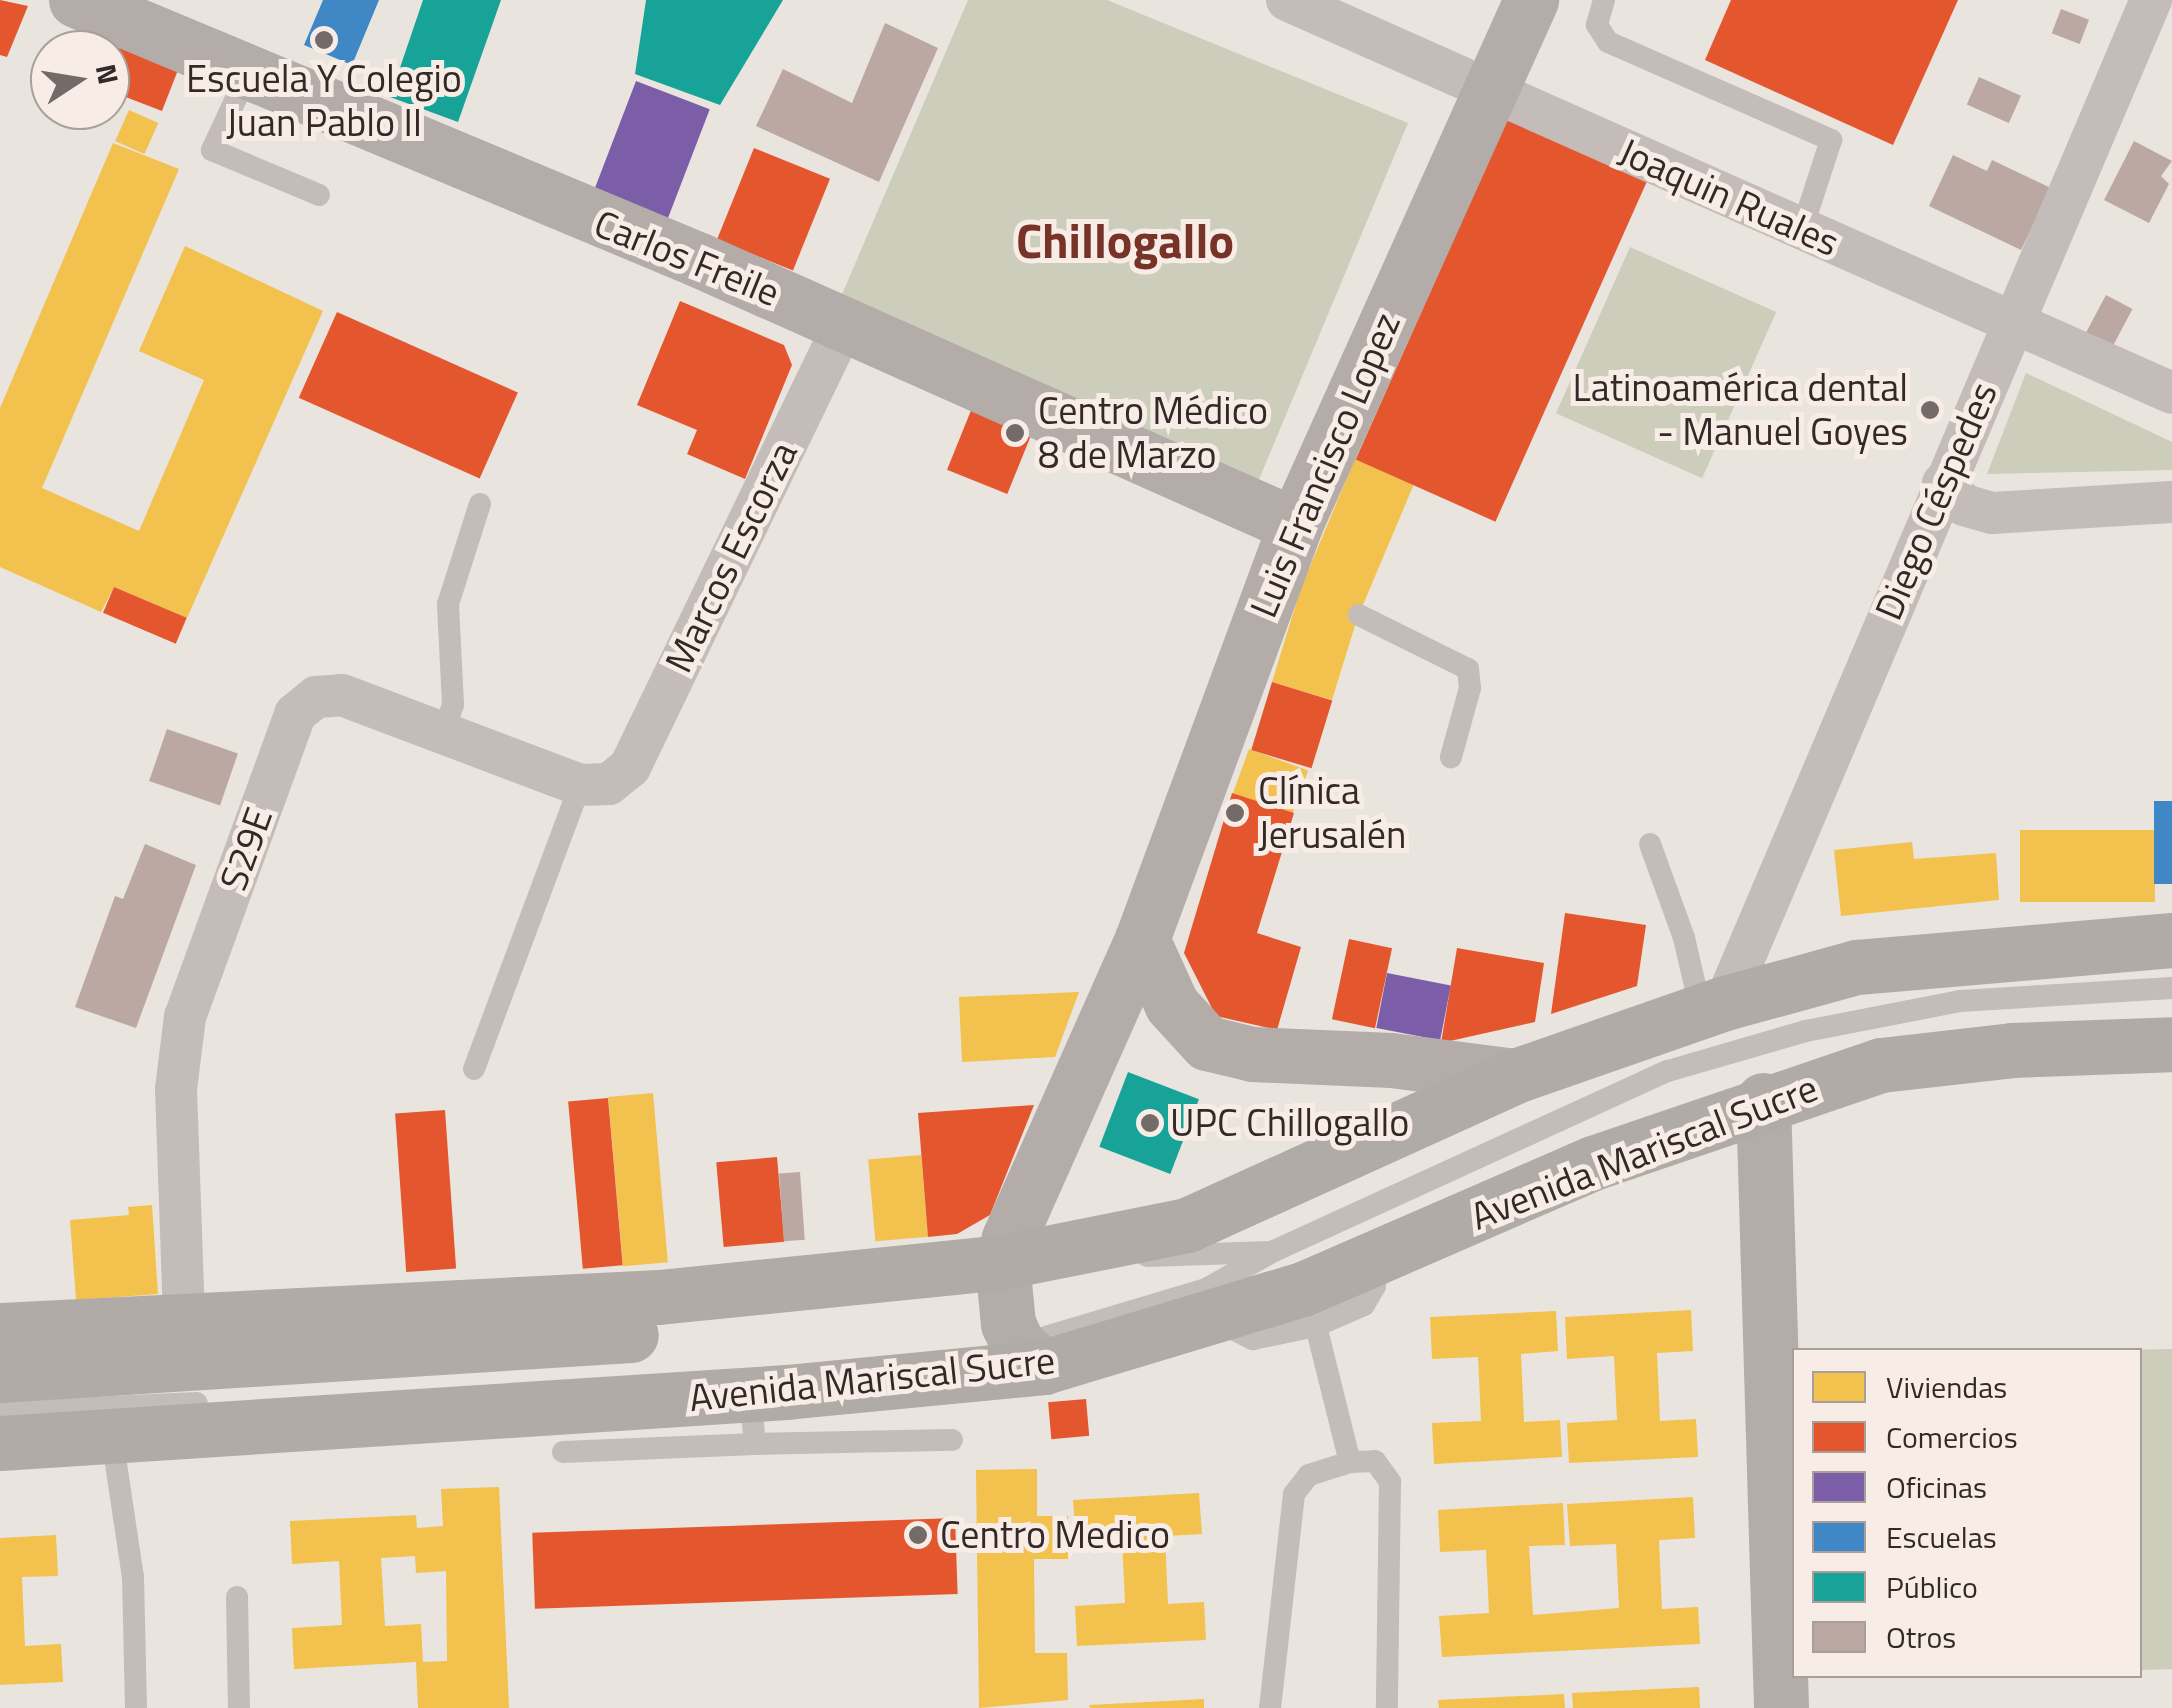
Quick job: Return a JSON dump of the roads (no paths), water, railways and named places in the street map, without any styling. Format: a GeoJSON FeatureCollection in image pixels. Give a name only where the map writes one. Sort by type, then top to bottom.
{"type":"FeatureCollection","features":[{"type":"Feature","properties":{"kind":"main road"},"geometry":{"type":"LineString","coordinates":[[0,1330],[659,1297],[1002,1262],[1188,1225],[1515,1076],[1713,1007],[1856,966],[2004,949],[2172,940]]}},
{"type":"Feature","properties":{"kind":"main road","name":"Avenida Mariscal Sucre"},"geometry":{"type":"LineString","coordinates":[[0,1443],[112,1436],[807,1416],[1031,1356],[1212,1318],[1376,1260],[1593,1163],[1763,1100],[1881,1064],[2012,1050],[2172,1044]]}},
{"type":"Feature","properties":{"kind":"main road"},"geometry":{"type":"LineString","coordinates":[[0,1375],[659,1334],[850,1316],[948,1270]]}},
{"type":"Feature","properties":{"kind":"street","name":"Carlos Freile"},"geometry":{"type":"LineString","coordinates":[[76,0],[844,324],[1295,525]]}},
{"type":"Feature","properties":{"kind":"street","name":"Joaquin Ruales"},"geometry":{"type":"LineString","coordinates":[[1287,0],[2172,393]]}},
{"type":"Feature","properties":{"kind":"street","name":"Luis Francisco Lopez"},"geometry":{"type":"LineString","coordinates":[[1031,1356],[1008,1324],[1002,1262],[1142,939],[1288,583],[1295,525],[1531,0]]}},
{"type":"Feature","properties":{"kind":"street","name":"Diego Céspedes"},"geometry":{"type":"LineString","coordinates":[[1713,1007],[2013,321],[2155,17]]}},
{"type":"Feature","properties":{"kind":"street","name":"Marcos Escorza"},"geometry":{"type":"LineString","coordinates":[[595,784],[630,767],[844,324]]}},
{"type":"Feature","properties":{"kind":"street"},"geometry":{"type":"LineString","coordinates":[[1943,482],[1964,506],[1992,513],[2172,502]]}},
{"type":"Feature","properties":{"kind":"street","name":"S29E"},"geometry":{"type":"LineString","coordinates":[[184,1318],[176,1089],[185,1016],[295,714],[316,697],[342,695],[442,734],[595,784]]}},
{"type":"Feature","properties":{"kind":"street"},"geometry":{"type":"LineString","coordinates":[[1142,939],[1172,1005],[1207,1044],[1252,1054],[1391,1060],[1515,1076]]}},
{"type":"Feature","properties":{"kind":"street"},"geometry":{"type":"LineString","coordinates":[[1763,1100],[1783,1402],[1781,1708]]}},
{"type":"Feature","properties":{"kind":"lane"},"geometry":{"type":"LineString","coordinates":[[1604,0],[1597,26],[1608,42],[1831,140],[1802,228]]}},
{"type":"Feature","properties":{"kind":"lane"},"geometry":{"type":"LineString","coordinates":[[247,75],[212,150],[319,195]]}},
{"type":"Feature","properties":{"kind":"lane"},"geometry":{"type":"LineString","coordinates":[[442,734],[453,704],[448,604],[480,504]]}},
{"type":"Feature","properties":{"kind":"lane"},"geometry":{"type":"LineString","coordinates":[[1359,615],[1468,670],[1470,688],[1451,757]]}},
{"type":"Feature","properties":{"kind":"lane","name":"Marcos Escorza"},"geometry":{"type":"LineString","coordinates":[[474,1069],[595,784]]}},
{"type":"Feature","properties":{"kind":"lane"},"geometry":{"type":"LineString","coordinates":[[1650,844],[1713,1007]]}},
{"type":"Feature","properties":{"kind":"lane"},"geometry":{"type":"LineString","coordinates":[[274,1400],[1031,1356],[1206,1289],[1274,1252],[1668,1071],[1806,1031],[1960,1000],[2172,988]]}},
{"type":"Feature","properties":{"kind":"lane"},"geometry":{"type":"LineString","coordinates":[[1002,1262],[1274,1252]]}},
{"type":"Feature","properties":{"kind":"lane"},"geometry":{"type":"LineString","coordinates":[[1212,1318],[1253,1339],[1316,1326],[1364,1305],[1375,1286],[1376,1260]]}},
{"type":"Feature","properties":{"kind":"lane"},"geometry":{"type":"LineString","coordinates":[[1316,1326],[1350,1462]]}},
{"type":"Feature","properties":{"kind":"lane"},"geometry":{"type":"LineString","coordinates":[[0,1412],[216,1402]]}},
{"type":"Feature","properties":{"kind":"lane"},"geometry":{"type":"LineString","coordinates":[[807,1416],[952,1440]]}},
{"type":"Feature","properties":{"kind":"lane"},"geometry":{"type":"LineString","coordinates":[[563,1452],[752,1418]]}},
{"type":"Feature","properties":{"kind":"lane"},"geometry":{"type":"LineString","coordinates":[[112,1436],[133,1577],[136,1708]]}},
{"type":"Feature","properties":{"kind":"lane"},"geometry":{"type":"LineString","coordinates":[[1270,1708],[1294,1494],[1309,1475],[1350,1462],[1375,1461],[1390,1482],[1388,1708]]}},
{"type":"Feature","properties":{"kind":"lane"},"geometry":{"type":"LineString","coordinates":[[237,1597],[239,1708]]}},
{"type":"Feature","properties":{"kind":"place","name":"Escuela Y Colegio Juan Pablo II"},"geometry":{"type":"Point","coordinates":[324,40]}},
{"type":"Feature","properties":{"kind":"place","name":"Latinoamérica dental - Manuel Goyes"},"geometry":{"type":"Point","coordinates":[1930,410]}},
{"type":"Feature","properties":{"kind":"place","name":"Centro Médico 8 de Marzo"},"geometry":{"type":"Point","coordinates":[1015,433]}},
{"type":"Feature","properties":{"kind":"place","name":"Clínica Jerusalén"},"geometry":{"type":"Point","coordinates":[1235,813]}},
{"type":"Feature","properties":{"kind":"place","name":"UPC Chillogallo"},"geometry":{"type":"Point","coordinates":[1150,1123]}},
{"type":"Feature","properties":{"kind":"place","name":"Centro Medico"},"geometry":{"type":"Point","coordinates":[918,1535]}},
{"type":"Feature","properties":{"kind":"district","name":"Chillogallo"},"geometry":{"type":"Point","coordinates":[1125,241]}}]}
